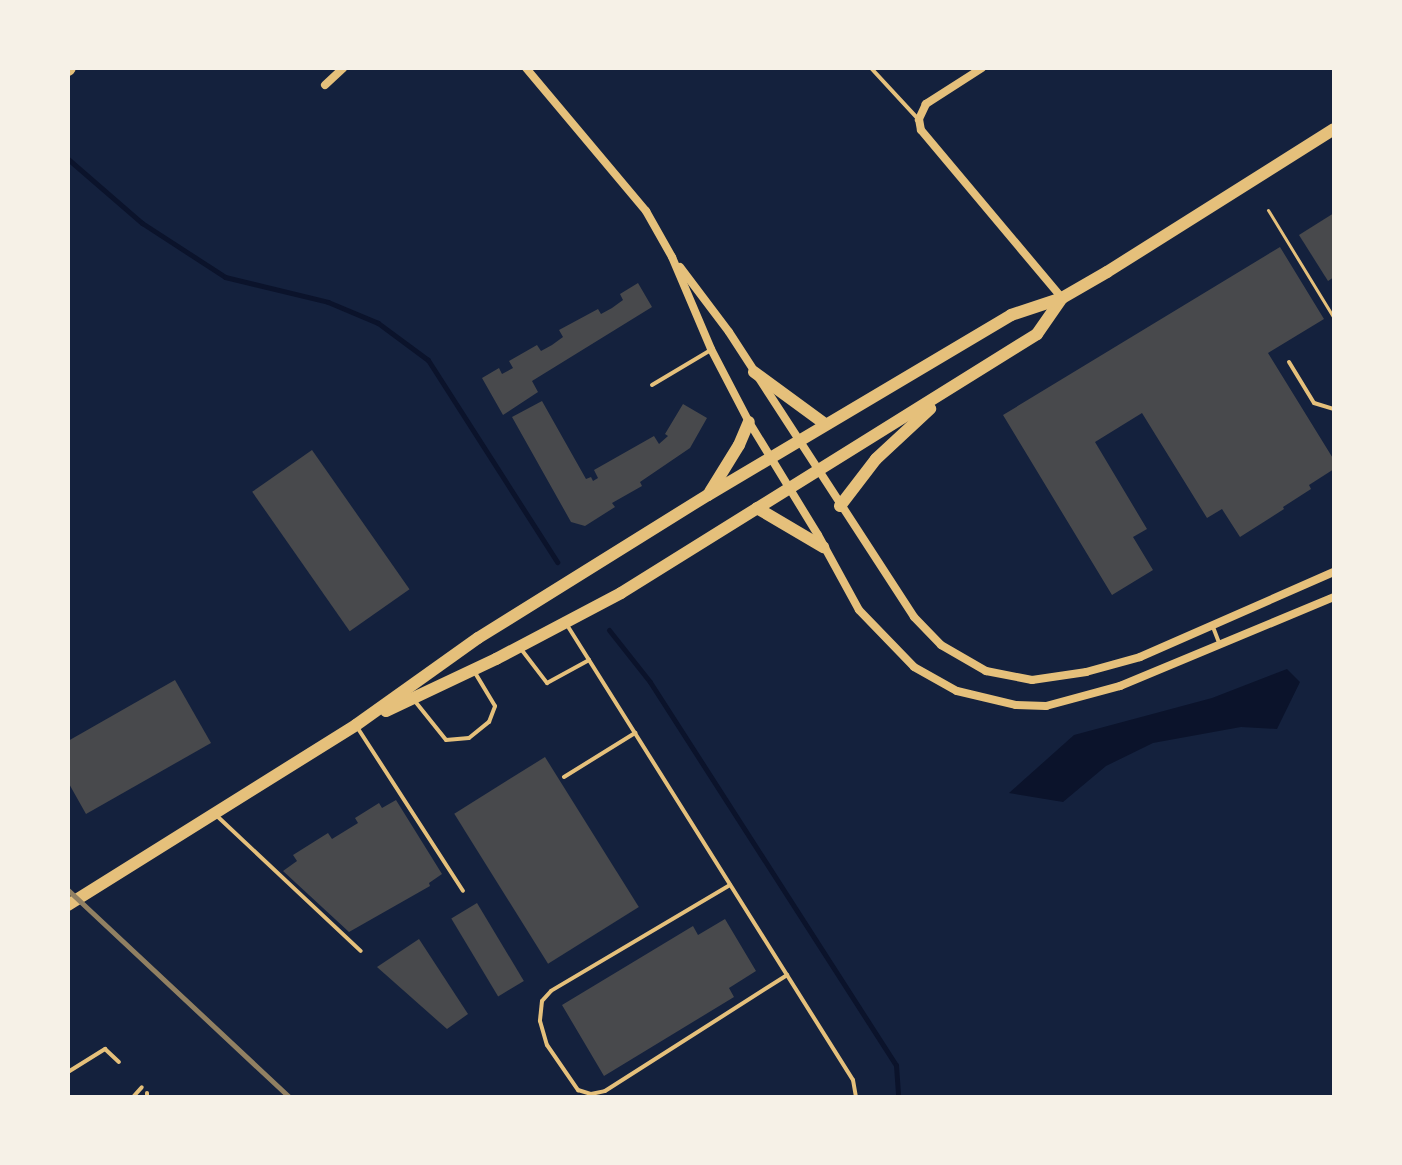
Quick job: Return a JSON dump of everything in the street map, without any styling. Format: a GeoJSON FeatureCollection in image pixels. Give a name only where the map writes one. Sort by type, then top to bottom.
{"type":"FeatureCollection","features":[{"type":"Feature","properties":{"kind":"main road"},"geometry":{"type":"LineString","coordinates":[[69,905],[356,725],[478,638],[797,440],[1011,315],[1062,298],[1334,129]]}},
{"type":"Feature","properties":{"kind":"main road"},"geometry":{"type":"LineString","coordinates":[[356,725],[566,623],[757,508],[1037,334],[1062,298]]}},
{"type":"Feature","properties":{"kind":"main road"},"geometry":{"type":"LineString","coordinates":[[754,372],[825,424]]}},
{"type":"Feature","properties":{"kind":"main road"},"geometry":{"type":"LineString","coordinates":[[840,506],[876,459],[950,390]]}},
{"type":"Feature","properties":{"kind":"main road"},"geometry":{"type":"LineString","coordinates":[[708,495],[739,445],[749,422]]}},
{"type":"Feature","properties":{"kind":"main road"},"geometry":{"type":"LineString","coordinates":[[757,508],[823,547]]}},
{"type":"Feature","properties":{"kind":"street"},"geometry":{"type":"LineString","coordinates":[[325,85],[343,68]]}},
{"type":"Feature","properties":{"kind":"street"},"geometry":{"type":"LineString","coordinates":[[526,68],[646,211],[672,257],[711,349],[749,422],[859,610],[914,667],[957,691],[982,698],[1046,706],[1120,686],[1334,597]]}},
{"type":"Feature","properties":{"kind":"street"},"geometry":{"type":"LineString","coordinates":[[982,68],[926,104],[919,119],[926,138],[1062,298]]}},
{"type":"Feature","properties":{"kind":"street"},"geometry":{"type":"LineString","coordinates":[[672,257],[729,332],[914,617],[941,645],[986,671],[1032,680],[1086,672],[1140,657],[1334,572]]}},
{"type":"Feature","properties":{"kind":"lane"},"geometry":{"type":"LineString","coordinates":[[871,68],[907,111],[919,119]]}},
{"type":"Feature","properties":{"kind":"lane"},"geometry":{"type":"LineString","coordinates":[[652,385],[711,349]]}},
{"type":"Feature","properties":{"kind":"lane"},"geometry":{"type":"LineString","coordinates":[[1289,362],[1314,403],[1334,409]]}},
{"type":"Feature","properties":{"kind":"lane"},"geometry":{"type":"LineString","coordinates":[[566,623],[853,1080],[856,1097]]}},
{"type":"Feature","properties":{"kind":"lane"},"geometry":{"type":"LineString","coordinates":[[1213,627],[1220,645]]}},
{"type":"Feature","properties":{"kind":"lane"},"geometry":{"type":"LineString","coordinates":[[519,647],[547,683],[589,660]]}},
{"type":"Feature","properties":{"kind":"lane"},"geometry":{"type":"LineString","coordinates":[[412,698],[446,740],[469,738],[489,722],[495,706],[473,670]]}},
{"type":"Feature","properties":{"kind":"lane"},"geometry":{"type":"LineString","coordinates":[[356,725],[463,891]]}},
{"type":"Feature","properties":{"kind":"lane"},"geometry":{"type":"LineString","coordinates":[[564,777],[635,733]]}},
{"type":"Feature","properties":{"kind":"lane"},"geometry":{"type":"LineString","coordinates":[[214,813],[361,951]]}},
{"type":"Feature","properties":{"kind":"lane"},"geometry":{"type":"LineString","coordinates":[[730,885],[551,991],[542,1001],[540,1021],[547,1045],[578,1090],[591,1094],[605,1091],[787,975]]}},
{"type":"Feature","properties":{"kind":"lane"},"geometry":{"type":"LineString","coordinates":[[68,1072],[105,1049],[119,1062]]}},
{"type":"Feature","properties":{"kind":"lane"},"geometry":{"type":"LineString","coordinates":[[133,1097],[142,1087]]}},
{"type":"Feature","properties":{"kind":"path"},"geometry":{"type":"LineString","coordinates":[[1268,210],[1334,318]]}},
{"type":"Feature","properties":{"kind":"water"},"geometry":{"type":"Polygon","coordinates":[[[1287,669],[1300,682],[1277,729],[1241,727],[1153,743],[1106,766],[1063,802],[1009,793],[1074,735],[1212,698],[1287,669]]]}},
{"type":"Feature","properties":{"kind":"building"},"geometry":{"type":"Polygon","coordinates":[[[1334,213],[1334,277],[1328,281],[1299,235],[1334,213]]]}},
{"type":"Feature","properties":{"kind":"building"},"geometry":{"type":"Polygon","coordinates":[[[1280,247],[1324,319],[1268,353],[1334,460],[1334,469],[1309,485],[1311,489],[1284,509],[1240,537],[1222,509],[1207,518],[1142,413],[1095,442],[1147,529],[1133,537],[1153,570],[1112,595],[1003,415],[1280,247]]]}},
{"type":"Feature","properties":{"kind":"building"},"geometry":{"type":"Polygon","coordinates":[[[638,283],[652,307],[532,381],[538,392],[503,415],[482,378],[499,368],[502,374],[513,368],[509,361],[537,345],[541,351],[552,345],[563,337],[559,330],[598,309],[601,314],[612,308],[623,300],[620,294],[638,283]]]}},
{"type":"Feature","properties":{"kind":"building"},"geometry":{"type":"Polygon","coordinates":[[[542,401],[586,479],[591,477],[593,481],[598,478],[594,470],[654,436],[659,444],[668,436],[665,434],[683,404],[707,418],[690,448],[640,482],[642,486],[612,503],[615,507],[585,526],[571,522],[512,417],[542,401]]]}},
{"type":"Feature","properties":{"kind":"building"},"geometry":{"type":"Polygon","coordinates":[[[312,450],[410,589],[350,631],[252,492],[312,450]]]}},
{"type":"Feature","properties":{"kind":"building"},"geometry":{"type":"Polygon","coordinates":[[[175,680],[211,743],[86,814],[68,782],[68,741],[175,680]]]}},
{"type":"Feature","properties":{"kind":"building"},"geometry":{"type":"Polygon","coordinates":[[[545,757],[639,907],[548,964],[454,814],[545,757]]]}},
{"type":"Feature","properties":{"kind":"building"},"geometry":{"type":"Polygon","coordinates":[[[396,800],[442,874],[429,883],[430,886],[349,932],[283,871],[297,861],[293,855],[328,833],[332,839],[358,823],[355,818],[379,803],[382,808],[396,800]]]}},
{"type":"Feature","properties":{"kind":"building"},"geometry":{"type":"Polygon","coordinates":[[[477,903],[524,981],[498,996],[451,918],[477,903]]]}},
{"type":"Feature","properties":{"kind":"building"},"geometry":{"type":"Polygon","coordinates":[[[725,919],[756,971],[729,988],[734,997],[604,1076],[562,1005],[693,926],[698,935],[725,919]]]}},
{"type":"Feature","properties":{"kind":"building"},"geometry":{"type":"Polygon","coordinates":[[[419,939],[468,1014],[447,1029],[377,967],[419,939]]]}},
{"type":"Feature","properties":{"kind":"waterway"},"geometry":{"type":"LineString","coordinates":[[68,159],[142,223],[225,277],[328,302],[378,323],[428,360],[557,562]]}},
{"type":"Feature","properties":{"kind":"waterway"},"geometry":{"type":"LineString","coordinates":[[609,630],[650,682],[896,1065],[898,1097]]}},
{"type":"Feature","properties":{"kind":"railway"},"geometry":{"type":"LineString","coordinates":[[68,890],[289,1097]]}}]}
